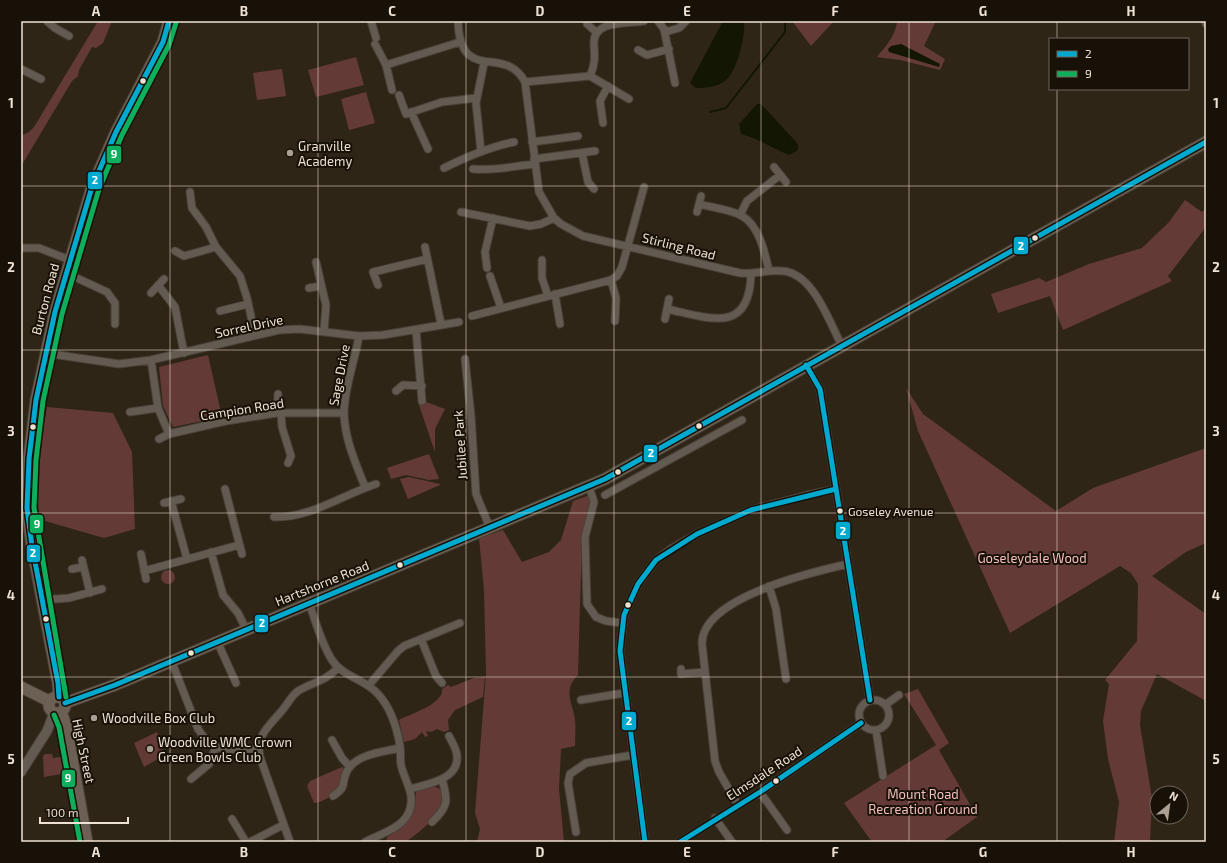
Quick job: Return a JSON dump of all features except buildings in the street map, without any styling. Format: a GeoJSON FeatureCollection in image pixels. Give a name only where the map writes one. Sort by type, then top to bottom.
{"type":"FeatureCollection","features":[{"type":"Feature","properties":{"kind":"highway","name":"Burton Road"},"geometry":{"type":"LineString","coordinates":[[58,705],[58,683],[28,526],[25,458],[45,353],[70,260],[98,171],[163,42],[170,21]]}},
{"type":"Feature","properties":{"kind":"highway","name":"High Street"},"geometry":{"type":"LineString","coordinates":[[58,705],[66,725],[87,842]]}},
{"type":"Feature","properties":{"kind":"main road","name":"Hartshorne Road"},"geometry":{"type":"LineString","coordinates":[[58,705],[115,685],[171,660],[490,528],[604,479],[1206,142]]}},
{"type":"Feature","properties":{"kind":"main road"},"geometry":{"type":"LineString","coordinates":[[21,687],[58,705]]}},
{"type":"Feature","properties":{"kind":"street"},"geometry":{"type":"LineString","coordinates":[[47,21],[55,28],[69,36]]}},
{"type":"Feature","properties":{"kind":"street"},"geometry":{"type":"LineString","coordinates":[[371,21],[375,41],[386,65],[392,90]]}},
{"type":"Feature","properties":{"kind":"street"},"geometry":{"type":"LineString","coordinates":[[458,21],[460,42],[462,48],[469,56],[484,63],[506,64],[513,67],[525,82],[590,76],[630,99]]}},
{"type":"Feature","properties":{"kind":"street"},"geometry":{"type":"LineString","coordinates":[[586,21],[587,24],[596,32]]}},
{"type":"Feature","properties":{"kind":"street"},"geometry":{"type":"LineString","coordinates":[[590,76],[595,65],[594,38],[596,32],[600,28],[608,26],[644,21]]}},
{"type":"Feature","properties":{"kind":"street"},"geometry":{"type":"LineString","coordinates":[[658,21],[665,32],[675,83]]}},
{"type":"Feature","properties":{"kind":"street"},"geometry":{"type":"LineString","coordinates":[[665,32],[679,28],[686,21]]}},
{"type":"Feature","properties":{"kind":"street"},"geometry":{"type":"LineString","coordinates":[[386,65],[460,42]]}},
{"type":"Feature","properties":{"kind":"street"},"geometry":{"type":"LineString","coordinates":[[638,50],[647,55],[669,49]]}},
{"type":"Feature","properties":{"kind":"street"},"geometry":{"type":"LineString","coordinates":[[481,152],[476,98],[484,63]]}},
{"type":"Feature","properties":{"kind":"street"},"geometry":{"type":"LineString","coordinates":[[21,69],[41,79]]}},
{"type":"Feature","properties":{"kind":"street","name":"Stirling Road"},"geometry":{"type":"LineString","coordinates":[[525,82],[539,192],[554,218],[561,224],[583,236],[751,275],[769,271],[790,272],[806,281],[813,291],[842,346]]}},
{"type":"Feature","properties":{"kind":"street"},"geometry":{"type":"LineString","coordinates":[[602,122],[600,101],[608,86]]}},
{"type":"Feature","properties":{"kind":"street"},"geometry":{"type":"LineString","coordinates":[[398,96],[406,114],[442,102],[476,98]]}},
{"type":"Feature","properties":{"kind":"street"},"geometry":{"type":"LineString","coordinates":[[411,112],[428,149]]}},
{"type":"Feature","properties":{"kind":"street"},"geometry":{"type":"LineString","coordinates":[[532,142],[578,136]]}},
{"type":"Feature","properties":{"kind":"street"},"geometry":{"type":"LineString","coordinates":[[444,168],[468,156],[497,145],[514,142]]}},
{"type":"Feature","properties":{"kind":"street"},"geometry":{"type":"LineString","coordinates":[[473,169],[491,171],[503,167],[595,151]]}},
{"type":"Feature","properties":{"kind":"street"},"geometry":{"type":"LineString","coordinates":[[582,153],[588,182],[594,189]]}},
{"type":"Feature","properties":{"kind":"street"},"geometry":{"type":"LineString","coordinates":[[774,167],[786,182]]}},
{"type":"Feature","properties":{"kind":"street"},"geometry":{"type":"LineString","coordinates":[[740,215],[747,201],[780,175]]}},
{"type":"Feature","properties":{"kind":"street"},"geometry":{"type":"LineString","coordinates":[[472,316],[611,280],[617,276],[622,267],[644,187]]}},
{"type":"Feature","properties":{"kind":"street"},"geometry":{"type":"LineString","coordinates":[[190,192],[192,208],[206,227],[216,247],[240,276],[255,335]]}},
{"type":"Feature","properties":{"kind":"street"},"geometry":{"type":"LineString","coordinates":[[697,212],[701,196]]}},
{"type":"Feature","properties":{"kind":"street"},"geometry":{"type":"LineString","coordinates":[[699,204],[740,215],[745,218],[755,231],[764,251],[769,271]]}},
{"type":"Feature","properties":{"kind":"street"},"geometry":{"type":"LineString","coordinates":[[461,212],[530,226],[542,224],[554,218]]}},
{"type":"Feature","properties":{"kind":"street"},"geometry":{"type":"LineString","coordinates":[[486,268],[485,252],[493,218]]}},
{"type":"Feature","properties":{"kind":"street"},"geometry":{"type":"LineString","coordinates":[[176,251],[184,256],[216,247]]}},
{"type":"Feature","properties":{"kind":"street"},"geometry":{"type":"LineString","coordinates":[[424,247],[441,324]]}},
{"type":"Feature","properties":{"kind":"street"},"geometry":{"type":"LineString","coordinates":[[21,248],[39,248],[70,260]]}},
{"type":"Feature","properties":{"kind":"street"},"geometry":{"type":"LineString","coordinates":[[378,285],[374,272],[427,259]]}},
{"type":"Feature","properties":{"kind":"street"},"geometry":{"type":"LineString","coordinates":[[542,260],[542,278],[559,311],[560,324]]}},
{"type":"Feature","properties":{"kind":"street"},"geometry":{"type":"LineString","coordinates":[[316,262],[326,305],[324,331]]}},
{"type":"Feature","properties":{"kind":"street"},"geometry":{"type":"LineString","coordinates":[[66,274],[107,292],[116,303],[115,324]]}},
{"type":"Feature","properties":{"kind":"street"},"geometry":{"type":"LineString","coordinates":[[667,309],[719,319],[730,316],[739,312],[746,304],[751,275]]}},
{"type":"Feature","properties":{"kind":"street"},"geometry":{"type":"LineString","coordinates":[[490,276],[500,308]]}},
{"type":"Feature","properties":{"kind":"street"},"geometry":{"type":"LineString","coordinates":[[151,293],[164,279]]}},
{"type":"Feature","properties":{"kind":"street"},"geometry":{"type":"LineString","coordinates":[[611,280],[616,298],[615,321]]}},
{"type":"Feature","properties":{"kind":"street"},"geometry":{"type":"LineString","coordinates":[[158,285],[175,307],[184,353]]}},
{"type":"Feature","properties":{"kind":"street"},"geometry":{"type":"LineString","coordinates":[[309,288],[321,286]]}},
{"type":"Feature","properties":{"kind":"street"},"geometry":{"type":"LineString","coordinates":[[665,319],[669,299]]}},
{"type":"Feature","properties":{"kind":"street"},"geometry":{"type":"LineString","coordinates":[[220,311],[248,304]]}},
{"type":"Feature","properties":{"kind":"street","name":"Sorrel Drive"},"geometry":{"type":"LineString","coordinates":[[45,353],[119,364],[151,360],[255,335],[293,329],[324,331],[359,336],[383,335],[459,322]]}},
{"type":"Feature","properties":{"kind":"street"},"geometry":{"type":"LineString","coordinates":[[416,330],[422,400]]}},
{"type":"Feature","properties":{"kind":"street","name":"Sage Drive"},"geometry":{"type":"LineString","coordinates":[[359,336],[349,381],[344,413],[346,432],[353,456],[365,487]]}},
{"type":"Feature","properties":{"kind":"street","name":"Jubilee Park"},"geometry":{"type":"LineString","coordinates":[[465,359],[471,416],[476,494],[490,528]]}},
{"type":"Feature","properties":{"kind":"street"},"geometry":{"type":"LineString","coordinates":[[151,360],[158,408],[169,434]]}},
{"type":"Feature","properties":{"kind":"street"},"geometry":{"type":"LineString","coordinates":[[806,365],[820,389],[870,700]]}},
{"type":"Feature","properties":{"kind":"street"},"geometry":{"type":"LineString","coordinates":[[396,391],[403,385],[422,386]]}},
{"type":"Feature","properties":{"kind":"street"},"geometry":{"type":"LineString","coordinates":[[278,394],[279,413],[291,456],[288,463]]}},
{"type":"Feature","properties":{"kind":"street"},"geometry":{"type":"LineString","coordinates":[[130,412],[158,408]]}},
{"type":"Feature","properties":{"kind":"street","name":"Campion Road"},"geometry":{"type":"LineString","coordinates":[[159,439],[169,434],[279,413],[344,413]]}},
{"type":"Feature","properties":{"kind":"street"},"geometry":{"type":"LineString","coordinates":[[722,413],[730,426]]}},
{"type":"Feature","properties":{"kind":"street"},"geometry":{"type":"LineString","coordinates":[[604,479],[607,493],[742,420]]}},
{"type":"Feature","properties":{"kind":"street"},"geometry":{"type":"LineString","coordinates":[[274,517],[286,521],[365,487],[376,484]]}},
{"type":"Feature","properties":{"kind":"street"},"geometry":{"type":"LineString","coordinates":[[589,486],[594,502],[585,538],[587,604],[596,617],[606,621],[622,623]]}},
{"type":"Feature","properties":{"kind":"street"},"geometry":{"type":"LineString","coordinates":[[225,489],[242,554]]}},
{"type":"Feature","properties":{"kind":"street"},"geometry":{"type":"LineString","coordinates":[[645,842],[624,693],[620,652],[622,623],[633,595],[644,576],[656,560],[681,543],[716,525],[751,510],[836,489]]}},
{"type":"Feature","properties":{"kind":"street"},"geometry":{"type":"LineString","coordinates":[[164,503],[180,499]]}},
{"type":"Feature","properties":{"kind":"street"},"geometry":{"type":"LineString","coordinates":[[171,501],[187,558]]}},
{"type":"Feature","properties":{"kind":"street"},"geometry":{"type":"LineString","coordinates":[[144,571],[239,545]]}},
{"type":"Feature","properties":{"kind":"street"},"geometry":{"type":"LineString","coordinates":[[211,552],[223,595],[238,613],[246,629]]}},
{"type":"Feature","properties":{"kind":"street"},"geometry":{"type":"LineString","coordinates":[[140,554],[146,579]]}},
{"type":"Feature","properties":{"kind":"street"},"geometry":{"type":"LineString","coordinates":[[72,569],[83,563],[90,593]]}},
{"type":"Feature","properties":{"kind":"street"},"geometry":{"type":"LineString","coordinates":[[738,805],[718,772],[715,761],[702,639],[704,630],[710,621],[720,613],[769,586],[792,578],[848,564]]}},
{"type":"Feature","properties":{"kind":"street"},"geometry":{"type":"LineString","coordinates":[[769,586],[776,609],[786,679]]}},
{"type":"Feature","properties":{"kind":"street"},"geometry":{"type":"LineString","coordinates":[[42,600],[69,598],[102,589]]}},
{"type":"Feature","properties":{"kind":"street"},"geometry":{"type":"LineString","coordinates":[[309,603],[324,644],[338,668],[369,685],[383,701],[393,719],[400,748],[401,765],[410,789],[411,805],[402,822],[379,839],[365,842]]}},
{"type":"Feature","properties":{"kind":"street"},"geometry":{"type":"LineString","coordinates":[[369,685],[398,650],[421,639],[452,631],[460,623]]}},
{"type":"Feature","properties":{"kind":"street"},"geometry":{"type":"LineString","coordinates":[[421,639],[436,676],[442,683]]}},
{"type":"Feature","properties":{"kind":"street"},"geometry":{"type":"LineString","coordinates":[[217,641],[236,683]]}},
{"type":"Feature","properties":{"kind":"street"},"geometry":{"type":"LineString","coordinates":[[171,660],[198,729],[204,738],[216,747],[223,749],[258,749]]}},
{"type":"Feature","properties":{"kind":"street"},"geometry":{"type":"LineString","coordinates":[[290,842],[258,749],[260,738],[266,728],[298,691],[328,678],[338,668]]}},
{"type":"Feature","properties":{"kind":"street"},"geometry":{"type":"LineString","coordinates":[[681,669],[681,674],[705,672]]}},
{"type":"Feature","properties":{"kind":"street"},"geometry":{"type":"LineString","coordinates":[[581,700],[624,693]]}},
{"type":"Feature","properties":{"kind":"street"},"geometry":{"type":"LineString","coordinates":[[885,705],[899,695]]}},
{"type":"Feature","properties":{"kind":"street"},"geometry":{"type":"LineString","coordinates":[[870,700],[878,701],[885,705],[888,710],[886,723],[882,728],[876,730],[870,730],[861,723],[859,712],[865,703],[870,700]]}},
{"type":"Feature","properties":{"kind":"street"},"geometry":{"type":"LineString","coordinates":[[21,772],[47,731],[58,705]]}},
{"type":"Feature","properties":{"kind":"street","name":"Elmsdale Road"},"geometry":{"type":"LineString","coordinates":[[680,842],[715,818],[760,792],[861,723]]}},
{"type":"Feature","properties":{"kind":"street"},"geometry":{"type":"LineString","coordinates":[[876,730],[883,776]]}},
{"type":"Feature","properties":{"kind":"street"},"geometry":{"type":"LineString","coordinates":[[410,789],[450,776],[457,765],[457,755],[450,736]]}},
{"type":"Feature","properties":{"kind":"street"},"geometry":{"type":"LineString","coordinates":[[332,740],[342,758],[350,767]]}},
{"type":"Feature","properties":{"kind":"street"},"geometry":{"type":"LineString","coordinates":[[191,779],[202,766],[212,758],[216,747]]}},
{"type":"Feature","properties":{"kind":"street"},"geometry":{"type":"LineString","coordinates":[[333,796],[348,786],[346,772],[360,759],[373,754],[400,748]]}},
{"type":"Feature","properties":{"kind":"street"},"geometry":{"type":"LineString","coordinates":[[576,832],[568,783],[570,774],[586,763],[633,755]]}},
{"type":"Feature","properties":{"kind":"street"},"geometry":{"type":"LineString","coordinates":[[432,822],[444,816],[446,801],[442,779]]}},
{"type":"Feature","properties":{"kind":"street"},"geometry":{"type":"LineString","coordinates":[[760,792],[787,830]]}},
{"type":"Feature","properties":{"kind":"street"},"geometry":{"type":"LineString","coordinates":[[232,818],[246,842]]}},
{"type":"Feature","properties":{"kind":"street"},"geometry":{"type":"LineString","coordinates":[[715,818],[732,842]]}},
{"type":"Feature","properties":{"kind":"street"},"geometry":{"type":"LineString","coordinates":[[250,842],[283,824]]}},
{"type":"Feature","properties":{"kind":"green space"},"geometry":{"type":"Polygon","coordinates":[[[98,21],[112,21],[103,43],[96,48],[92,47],[79,70],[78,76],[72,81],[23,163],[21,161],[21,136],[29,132],[34,127],[98,21]]]}},
{"type":"Feature","properties":{"kind":"green space"},"geometry":{"type":"Polygon","coordinates":[[[792,21],[834,21],[811,46],[792,21]]]}},
{"type":"Feature","properties":{"kind":"green space"},"geometry":{"type":"Polygon","coordinates":[[[897,21],[936,21],[924,46],[945,59],[940,70],[900,60],[877,57],[893,36],[897,21]]]}},
{"type":"Feature","properties":{"kind":"green space"},"geometry":{"type":"Polygon","coordinates":[[[356,57],[364,85],[316,97],[308,70],[356,57]]]}},
{"type":"Feature","properties":{"kind":"green space"},"geometry":{"type":"Polygon","coordinates":[[[282,69],[286,96],[257,100],[253,73],[282,69]]]}},
{"type":"Feature","properties":{"kind":"green space"},"geometry":{"type":"Polygon","coordinates":[[[366,92],[375,123],[349,130],[341,99],[366,92]]]}},
{"type":"Feature","properties":{"kind":"green space"},"geometry":{"type":"Polygon","coordinates":[[[1185,200],[1202,212],[1206,208],[1206,227],[1168,276],[1172,281],[1063,330],[1050,296],[998,313],[991,294],[1039,278],[1046,282],[1089,264],[1142,248],[1169,222],[1185,200]]]}},
{"type":"Feature","properties":{"kind":"green space"},"geometry":{"type":"Polygon","coordinates":[[[208,355],[222,417],[173,427],[163,406],[159,367],[208,355]]]}},
{"type":"Feature","properties":{"kind":"green space","name":"Goseleydale Wood"},"geometry":{"type":"Polygon","coordinates":[[[906,388],[923,414],[1056,511],[1093,488],[1206,448],[1206,543],[1186,552],[1152,576],[1206,614],[1206,701],[1157,674],[1141,711],[1140,725],[1150,785],[1150,842],[1114,842],[1119,802],[1108,759],[1103,721],[1109,684],[1105,680],[1137,641],[1138,584],[1131,573],[1120,566],[1010,633],[918,431],[906,388]]]}},
{"type":"Feature","properties":{"kind":"green space"},"geometry":{"type":"Polygon","coordinates":[[[418,402],[426,402],[445,409],[435,429],[435,452],[418,402]]]}},
{"type":"Feature","properties":{"kind":"green space"},"geometry":{"type":"Polygon","coordinates":[[[47,407],[113,413],[132,452],[135,529],[104,538],[45,521],[40,521],[35,473],[47,407]]]}},
{"type":"Feature","properties":{"kind":"green space"},"geometry":{"type":"Polygon","coordinates":[[[429,454],[439,479],[429,480],[406,475],[391,479],[387,468],[429,454]]]}},
{"type":"Feature","properties":{"kind":"green space"},"geometry":{"type":"Polygon","coordinates":[[[409,477],[440,485],[408,499],[400,479],[409,477]]]}},
{"type":"Feature","properties":{"kind":"green space"},"geometry":{"type":"Polygon","coordinates":[[[590,495],[592,501],[582,537],[578,675],[570,686],[569,692],[575,720],[575,746],[561,749],[559,789],[564,842],[477,842],[480,829],[475,813],[486,673],[484,590],[479,538],[503,530],[522,562],[549,552],[561,540],[573,501],[590,495]]]}},
{"type":"Feature","properties":{"kind":"green space"},"geometry":{"type":"Polygon","coordinates":[[[168,570],[173,572],[175,577],[173,582],[168,584],[163,582],[161,577],[163,572],[168,570]]]}},
{"type":"Feature","properties":{"kind":"green space"},"geometry":{"type":"Polygon","coordinates":[[[485,677],[483,697],[455,710],[448,720],[449,730],[444,732],[437,729],[431,732],[426,731],[428,736],[425,737],[422,732],[415,739],[404,742],[399,720],[432,704],[438,699],[442,689],[448,685],[451,687],[474,678],[485,677]]]}},
{"type":"Feature","properties":{"kind":"green space","name":"Mount Road Recreation Ground"},"geometry":{"type":"Polygon","coordinates":[[[918,689],[949,743],[939,750],[977,817],[942,842],[872,842],[844,803],[936,745],[904,694],[918,689]]]}},
{"type":"Feature","properties":{"kind":"green space","name":"Woodville WMC Crown Green Bowls Club"},"geometry":{"type":"Polygon","coordinates":[[[157,732],[165,755],[144,767],[134,743],[157,732]]]}},
{"type":"Feature","properties":{"kind":"green space"},"geometry":{"type":"Polygon","coordinates":[[[45,754],[52,754],[53,758],[66,756],[68,773],[44,777],[43,756],[45,754]]]}},
{"type":"Feature","properties":{"kind":"green space"},"geometry":{"type":"Polygon","coordinates":[[[342,767],[345,769],[344,775],[335,792],[326,799],[314,803],[307,786],[310,781],[342,767]]]}},
{"type":"Feature","properties":{"kind":"green space"},"geometry":{"type":"Polygon","coordinates":[[[432,785],[442,790],[443,798],[437,813],[420,831],[407,841],[408,842],[386,842],[387,837],[400,828],[412,813],[416,791],[432,785]]]}},
{"type":"Feature","properties":{"kind":"shaded area"},"geometry":{"type":"Polygon","coordinates":[[[723,21],[744,21],[744,35],[734,69],[726,80],[719,84],[712,87],[696,88],[690,83],[723,21]]]}},
{"type":"Feature","properties":{"kind":"shaded area"},"geometry":{"type":"Polygon","coordinates":[[[901,44],[940,64],[939,67],[889,52],[888,49],[891,46],[901,44]]]}},
{"type":"Feature","properties":{"kind":"shaded area"},"geometry":{"type":"Polygon","coordinates":[[[757,104],[761,104],[798,144],[798,150],[789,155],[754,138],[741,134],[739,124],[757,104]]]}},
{"type":"Feature","properties":{"kind":"waterway"},"geometry":{"type":"LineString","coordinates":[[710,112],[726,108],[785,32],[785,21]]}},
{"type":"Feature","properties":{"kind":"transit line","name":"2"},"geometry":{"type":"LineString","coordinates":[[59,697],[58,683],[32,546],[27,508],[29,459],[36,400],[55,312],[92,187],[116,132],[163,42],[169,21]]}},
{"type":"Feature","properties":{"kind":"transit line","name":"9"},"geometry":{"type":"LineString","coordinates":[[66,697],[34,508],[36,460],[43,401],[62,314],[99,189],[122,135],[169,45],[176,23]]}},
{"type":"Feature","properties":{"kind":"transit line","name":"2"},"geometry":{"type":"LineString","coordinates":[[65,703],[115,685],[605,479],[1206,142]]}},
{"type":"Feature","properties":{"kind":"transit line","name":"2"},"geometry":{"type":"LineString","coordinates":[[806,365],[820,389],[870,700]]}},
{"type":"Feature","properties":{"kind":"transit line","name":"2"},"geometry":{"type":"LineString","coordinates":[[645,842],[620,651],[624,615],[638,584],[656,560],[697,534],[751,510],[836,489]]}},
{"type":"Feature","properties":{"kind":"transit line","name":"9"},"geometry":{"type":"LineString","coordinates":[[54,715],[59,727],[80,842]]}},
{"type":"Feature","properties":{"kind":"transit line","name":"2"},"geometry":{"type":"LineString","coordinates":[[680,842],[760,792],[861,723]]}},
{"type":"Feature","properties":{"kind":"place","name":"Granville Academy"},"geometry":{"type":"Point","coordinates":[290,153]}},
{"type":"Feature","properties":{"kind":"place","name":"Goseley Avenue"},"geometry":{"type":"Point","coordinates":[840,511]}},
{"type":"Feature","properties":{"kind":"place","name":"Woodville Box Club"},"geometry":{"type":"Point","coordinates":[94,718]}},
{"type":"Feature","properties":{"kind":"place","name":"Woodville WMC Crown Green Bowls Club"},"geometry":{"type":"Point","coordinates":[150,749]}}]}
